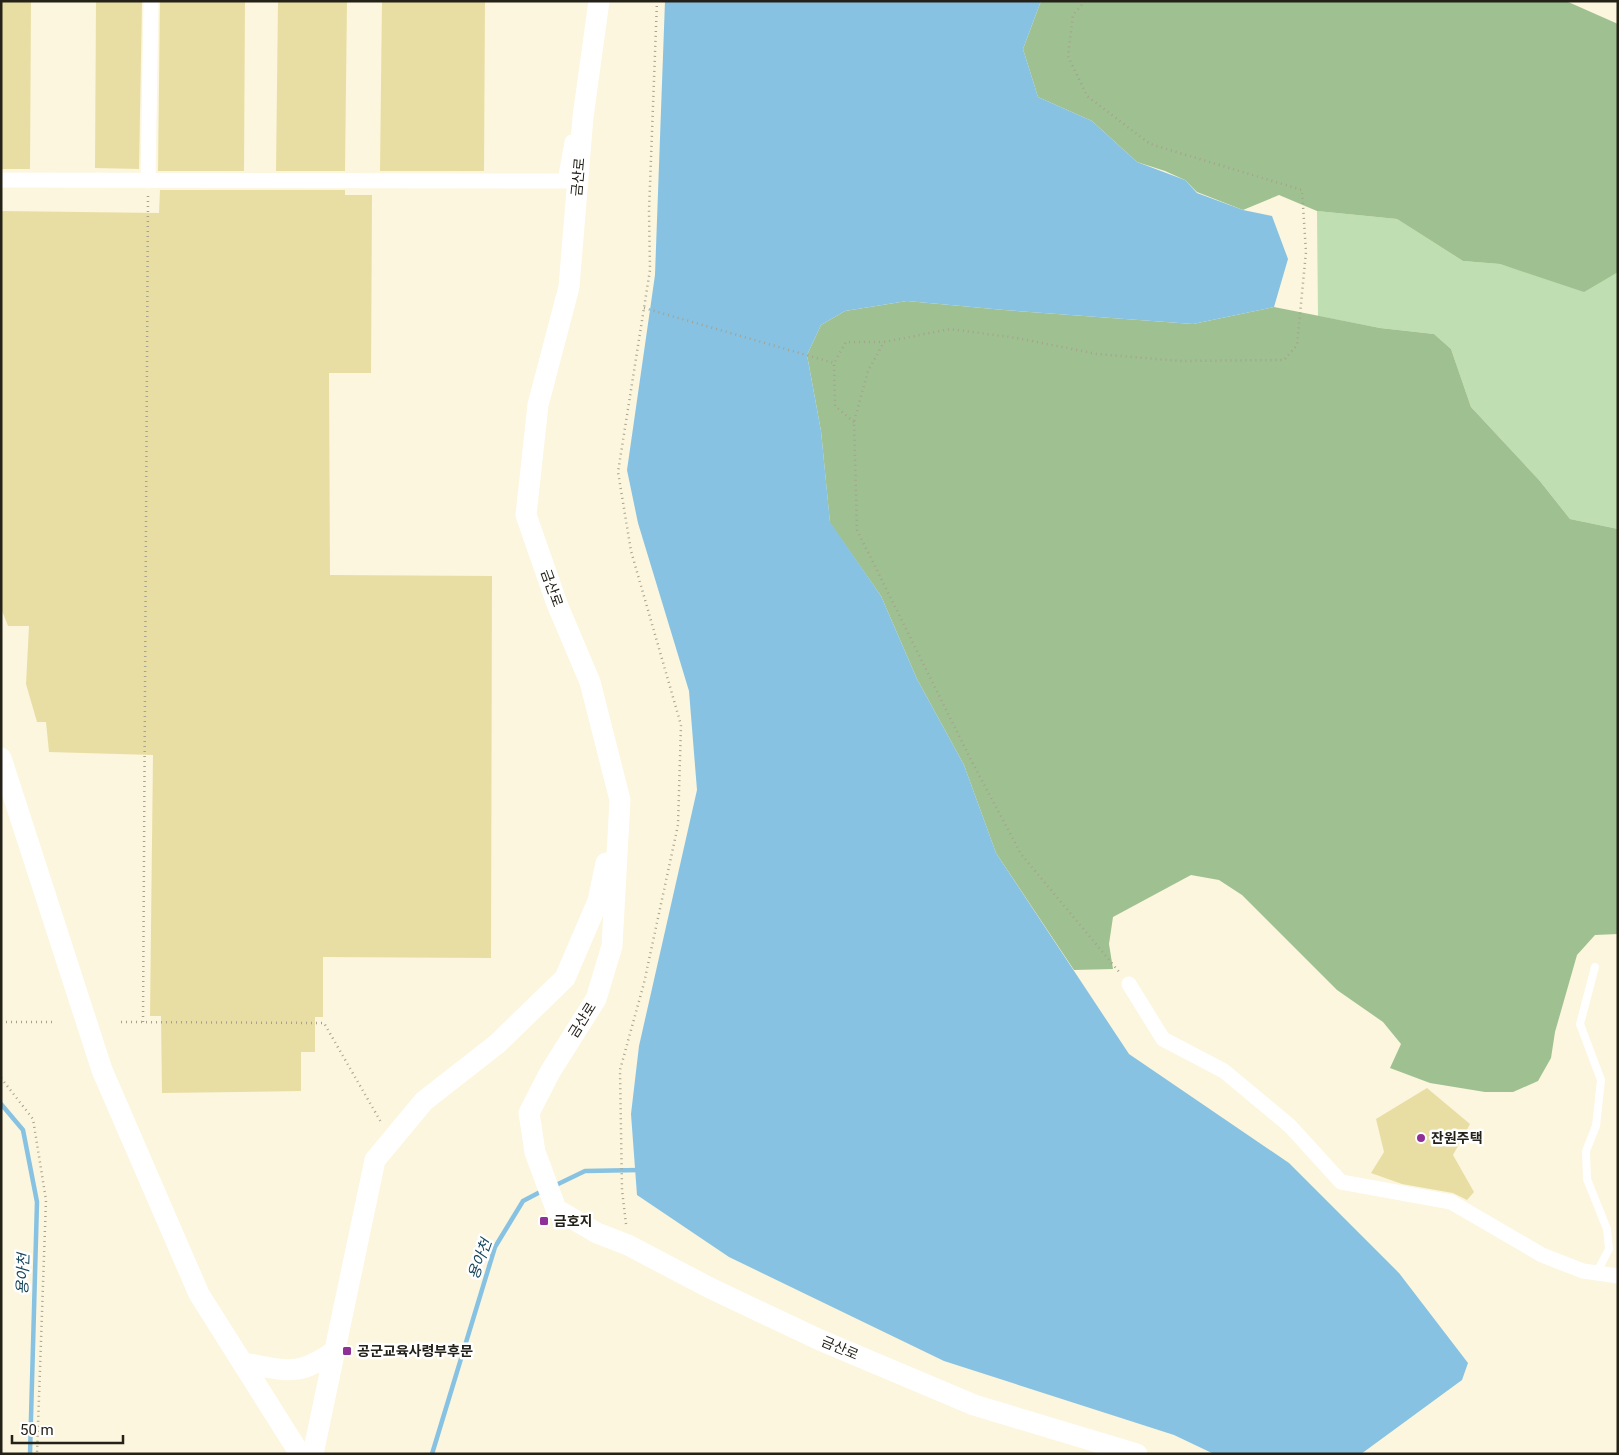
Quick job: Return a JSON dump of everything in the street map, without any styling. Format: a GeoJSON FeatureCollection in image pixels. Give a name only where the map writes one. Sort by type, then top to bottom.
{"type":"FeatureCollection","features":[{"type":"Feature","properties":{"kind":"street"},"geometry":{"type":"LineString","coordinates":[[148,181],[151,1]]}},
{"type":"Feature","properties":{"kind":"street"},"geometry":{"type":"LineString","coordinates":[[1,180],[565,181],[585,40],[598,7]]}},
{"type":"Feature","properties":{"kind":"street","name":"금산로"},"geometry":{"type":"LineString","coordinates":[[598,7],[583,117],[569,287],[538,405],[526,515],[557,604],[590,682],[620,800],[612,946],[596,999],[550,1072],[529,1113],[535,1152],[556,1209],[597,1233],[628,1245],[710,1288],[820,1340],[974,1405],[1137,1454]]}},
{"type":"Feature","properties":{"kind":"street"},"geometry":{"type":"LineString","coordinates":[[1,758],[102,1070],[199,1294],[300,1454]]}},
{"type":"Feature","properties":{"kind":"street"},"geometry":{"type":"LineString","coordinates":[[313,1454],[375,1160],[424,1101],[497,1044],[565,978],[598,901],[620,800]]}},
{"type":"Feature","properties":{"kind":"street"},"geometry":{"type":"LineString","coordinates":[[1129,984],[1163,1039],[1224,1071],[1290,1126],[1341,1182],[1451,1202],[1542,1255],[1583,1271],[1618,1276]]}},
{"type":"Feature","properties":{"kind":"street"},"geometry":{"type":"LineString","coordinates":[[243,1363],[285,1370],[302,1370],[317,1364],[335,1351]]}},
{"type":"Feature","properties":{"kind":"lane"},"geometry":{"type":"LineString","coordinates":[[1595,967],[1580,1024],[1600,1080],[1596,1126],[1586,1151],[1587,1179],[1607,1236],[1608,1249],[1597,1272]]}},
{"type":"Feature","properties":{"kind":"path"},"geometry":{"type":"LineString","coordinates":[[628,1245],[622,1190],[620,1070],[644,983],[678,825],[681,724],[632,551],[618,472],[650,270],[648,212],[657,1]]}},
{"type":"Feature","properties":{"kind":"path"},"geometry":{"type":"LineString","coordinates":[[854,422],[835,406],[834,363],[846,342],[884,342],[950,329],[1017,338],[1097,354],[1180,361],[1284,360],[1297,345],[1306,252],[1302,190],[1150,144],[1087,96],[1068,56],[1073,15],[1085,1]]}},
{"type":"Feature","properties":{"kind":"path"},"geometry":{"type":"LineString","coordinates":[[143,1022],[148,181]]}},
{"type":"Feature","properties":{"kind":"path"},"geometry":{"type":"LineString","coordinates":[[644,308],[834,363]]}},
{"type":"Feature","properties":{"kind":"path"},"geometry":{"type":"LineString","coordinates":[[884,342],[868,371],[854,422],[857,530],[946,706],[970,758],[1022,854],[1129,984]]}},
{"type":"Feature","properties":{"kind":"path"},"geometry":{"type":"LineString","coordinates":[[1,1022],[54,1022]]}},
{"type":"Feature","properties":{"kind":"path"},"geometry":{"type":"LineString","coordinates":[[121,1022],[324,1023],[391,1140]]}},
{"type":"Feature","properties":{"kind":"path"},"geometry":{"type":"LineString","coordinates":[[1,1078],[33,1119],[46,1200],[37,1454]]}},
{"type":"Feature","properties":{"kind":"green space"},"geometry":{"type":"Polygon","coordinates":[[[1041,1],[1566,1],[1618,24],[1618,272],[1584,292],[1500,264],[1463,261],[1397,219],[1317,211],[1279,195],[1243,210],[1197,192],[1185,180],[1137,162],[1092,121],[1038,97],[1023,49],[1041,1]]]}},
{"type":"Feature","properties":{"kind":"green space"},"geometry":{"type":"Polygon","coordinates":[[[1317,211],[1397,219],[1463,261],[1500,264],[1539,276],[1618,272],[1618,529],[1570,519],[1539,480],[1471,407],[1451,349],[1434,334],[1380,328],[1318,316],[1317,211]]]}},
{"type":"Feature","properties":{"kind":"green space"},"geometry":{"type":"Polygon","coordinates":[[[907,301],[1193,324],[1274,307],[1380,328],[1434,334],[1451,349],[1471,407],[1539,480],[1570,519],[1618,529],[1618,934],[1595,935],[1577,955],[1555,1032],[1551,1058],[1538,1081],[1513,1092],[1485,1092],[1430,1083],[1390,1068],[1401,1044],[1383,1022],[1337,990],[1242,895],[1219,880],[1191,875],[1113,917],[1109,944],[1113,969],[1074,970],[996,853],[964,765],[917,679],[881,596],[830,523],[821,431],[807,355],[821,325],[845,311],[907,301]]]}},
{"type":"Feature","properties":{"kind":"water"},"geometry":{"type":"Polygon","coordinates":[[[665,1],[1041,1],[1023,49],[1038,97],[1092,121],[1137,162],[1185,180],[1197,193],[1243,210],[1272,216],[1288,259],[1274,307],[1193,324],[907,301],[845,311],[821,325],[807,355],[821,431],[830,522],[881,596],[917,679],[964,765],[996,853],[1129,1054],[1289,1163],[1399,1273],[1468,1363],[1462,1380],[1361,1454],[1214,1454],[1174,1435],[944,1361],[729,1257],[637,1195],[631,1114],[639,1046],[697,790],[689,691],[638,523],[627,470],[655,275],[665,1]]]}},
{"type":"Feature","properties":{"kind":"building"},"geometry":{"type":"Polygon","coordinates":[[[1,1],[31,1],[30,169],[1,169],[1,1]]]}},
{"type":"Feature","properties":{"kind":"building"},"geometry":{"type":"Polygon","coordinates":[[[96,1],[142,1],[139,169],[95,168],[96,1]]]}},
{"type":"Feature","properties":{"kind":"building"},"geometry":{"type":"Polygon","coordinates":[[[160,1],[245,1],[244,171],[158,171],[160,1]]]}},
{"type":"Feature","properties":{"kind":"building"},"geometry":{"type":"Polygon","coordinates":[[[278,1],[347,1],[345,171],[276,171],[278,1]]]}},
{"type":"Feature","properties":{"kind":"building"},"geometry":{"type":"Polygon","coordinates":[[[382,1],[485,1],[484,171],[380,171],[382,1]]]}},
{"type":"Feature","properties":{"kind":"building"},"geometry":{"type":"Polygon","coordinates":[[[160,190],[345,190],[345,195],[372,195],[371,373],[329,373],[330,575],[492,576],[491,958],[323,957],[323,1017],[315,1017],[315,1052],[301,1052],[301,1091],[162,1093],[161,1016],[150,1016],[153,755],[49,752],[46,722],[37,722],[26,684],[29,626],[8,626],[1,608],[1,211],[159,213],[160,190]]]}},
{"type":"Feature","properties":{"kind":"building","name":"잔원주택"},"geometry":{"type":"Polygon","coordinates":[[[1427,1088],[1470,1124],[1453,1155],[1474,1192],[1467,1200],[1453,1193],[1402,1184],[1371,1173],[1384,1152],[1376,1119],[1427,1088]]]}},
{"type":"Feature","properties":{"kind":"waterway","name":"용아천"},"geometry":{"type":"LineString","coordinates":[[1,1104],[23,1130],[37,1202],[30,1454]]}},
{"type":"Feature","properties":{"kind":"waterway","name":"용아천"},"geometry":{"type":"LineString","coordinates":[[554,1186],[585,1171],[640,1170]]}},
{"type":"Feature","properties":{"kind":"waterway","name":"용아천"},"geometry":{"type":"LineString","coordinates":[[432,1454],[495,1247],[523,1201],[542,1191]]}},
{"type":"Feature","properties":{"kind":"place","name":"잔원주택"},"geometry":{"type":"Point","coordinates":[1421,1138]}},
{"type":"Feature","properties":{"kind":"place","name":"금호지"},"geometry":{"type":"Point","coordinates":[544,1221]}},
{"type":"Feature","properties":{"kind":"place","name":"공군교육사령부후문"},"geometry":{"type":"Point","coordinates":[347,1351]}}]}
